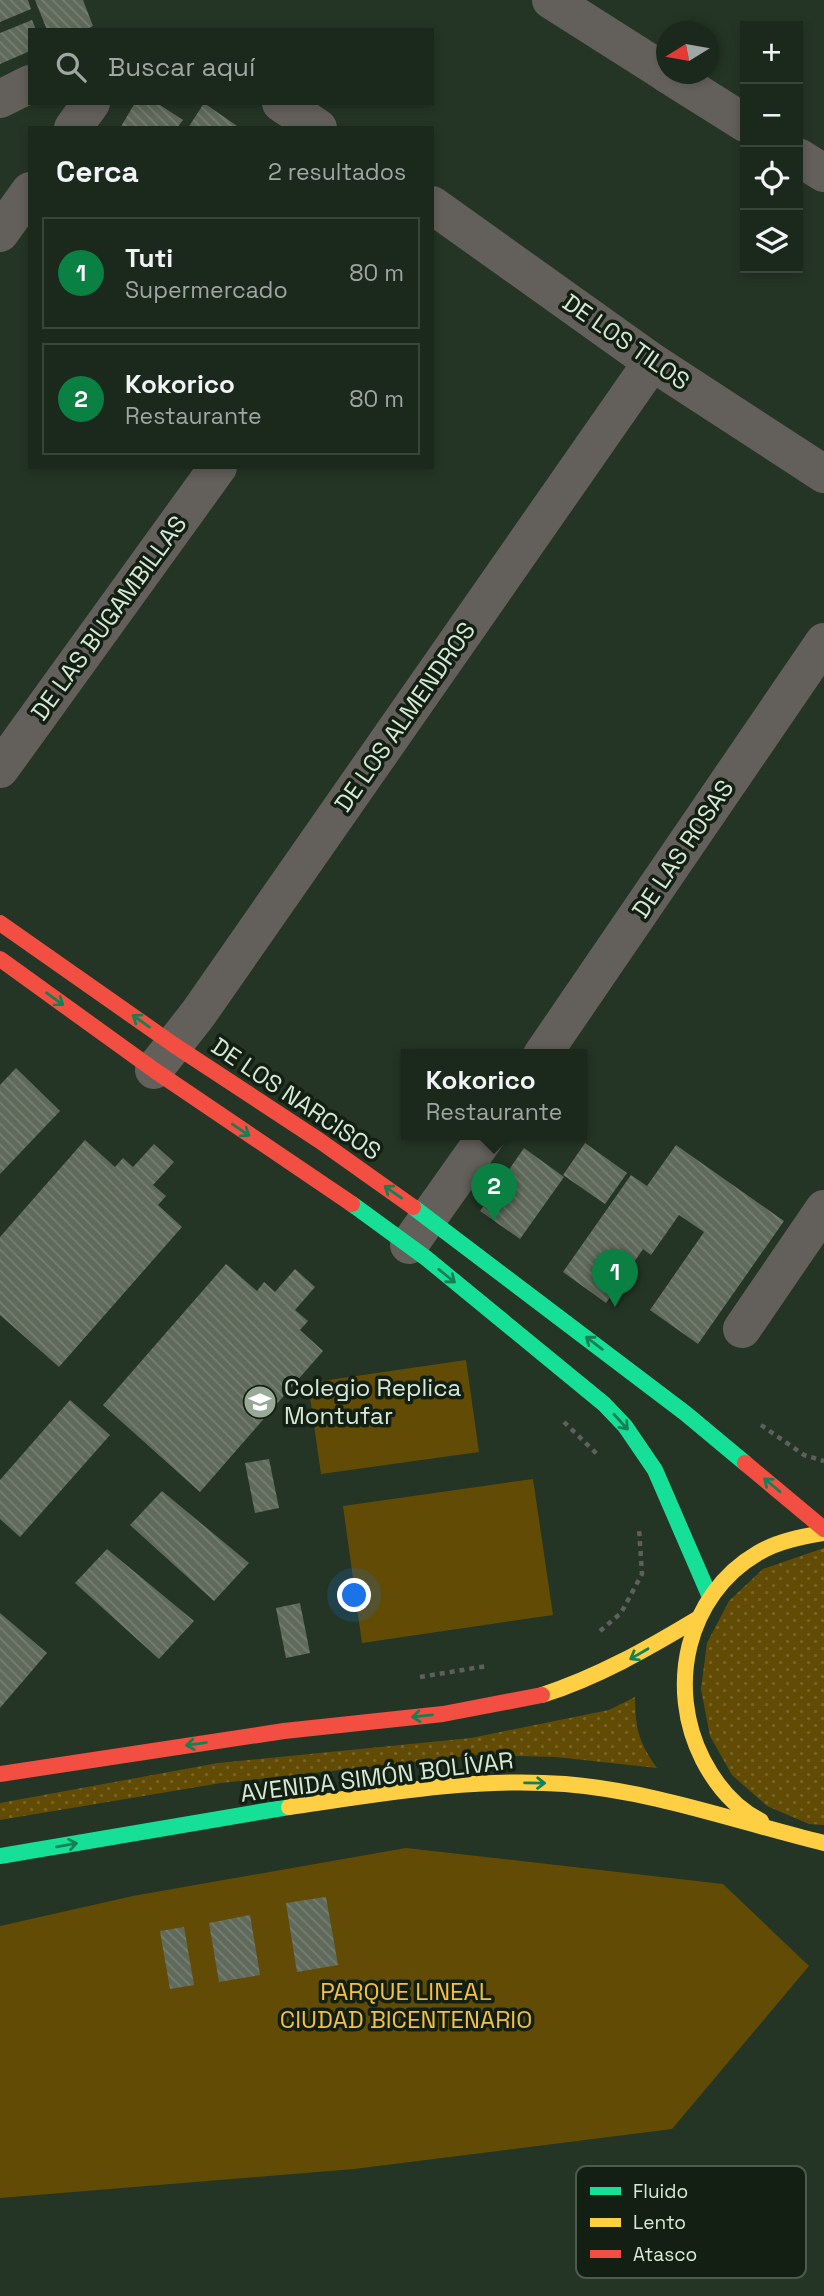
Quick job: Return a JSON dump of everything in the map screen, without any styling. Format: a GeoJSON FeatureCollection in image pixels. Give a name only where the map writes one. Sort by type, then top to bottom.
{"type":"FeatureCollection","features":[{"type":"Feature","properties":{"kind":"main road","name":"DE LOS NARCISOS"},"geometry":{"type":"LineString","coordinates":[[5,949],[164,1057],[373,1219],[419,1232]]}},
{"type":"Feature","properties":{"kind":"main road","name":"DE LOS NARCISOS"},"geometry":{"type":"LineString","coordinates":[[5,949],[164,1057],[320,1141],[419,1232],[685,1413],[824,1531]]}},
{"type":"Feature","properties":{"kind":"main road","name":"DE LOS NARCISOS"},"geometry":{"type":"LineString","coordinates":[[419,1232],[426,1258],[604,1404],[625,1426],[655,1470],[710,1597]]}},
{"type":"Feature","properties":{"kind":"main road","name":"AVENIDA SIMÓN BOLÍVAR"},"geometry":{"type":"LineString","coordinates":[[798,1837],[756,1819],[721,1790],[696,1752],[683,1708],[684,1662],[697,1619],[710,1597],[728,1576],[774,1545],[824,1531]]}},
{"type":"Feature","properties":{"kind":"main road","name":"AVENIDA SIMÓN BOLÍVAR"},"geometry":{"type":"LineString","coordinates":[[0,1774],[284,1731],[443,1714],[531,1698],[569,1686],[632,1658],[697,1619]]}},
{"type":"Feature","properties":{"kind":"main road","name":"AVENIDA SIMÓN BOLÍVAR"},"geometry":{"type":"LineString","coordinates":[[0,1856],[298,1805],[475,1784],[534,1782],[634,1793],[824,1843]]}},
{"type":"Feature","properties":{"kind":"street"},"geometry":{"type":"LineString","coordinates":[[551,0],[656,66]]}},
{"type":"Feature","properties":{"kind":"street"},"geometry":{"type":"LineString","coordinates":[[684,84],[740,120]]}},
{"type":"Feature","properties":{"kind":"street"},"geometry":{"type":"LineString","coordinates":[[0,99],[28,85]]}},
{"type":"Feature","properties":{"kind":"street"},"geometry":{"type":"LineString","coordinates":[[75,126],[89,105]]}},
{"type":"Feature","properties":{"kind":"street"},"geometry":{"type":"LineString","coordinates":[[284,105],[315,126]]}},
{"type":"Feature","properties":{"kind":"street"},"geometry":{"type":"LineString","coordinates":[[803,160],[824,173]]}},
{"type":"Feature","properties":{"kind":"street"},"geometry":{"type":"LineString","coordinates":[[0,233],[28,194]]}},
{"type":"Feature","properties":{"kind":"street","name":"DE LOS TILOS"},"geometry":{"type":"LineString","coordinates":[[434,206],[652,362],[824,474]]}},
{"type":"Feature","properties":{"kind":"street","name":"DE LOS ALMENDROS"},"geometry":{"type":"LineString","coordinates":[[164,1057],[198,1014],[652,362]]}},
{"type":"Feature","properties":{"kind":"street","name":"DE LAS BUGAMBILLAS"},"geometry":{"type":"LineString","coordinates":[[0,769],[217,469]]}},
{"type":"Feature","properties":{"kind":"street","name":"DE LAS ROSAS"},"geometry":{"type":"LineString","coordinates":[[546,1049],[824,642]]}},
{"type":"Feature","properties":{"kind":"street"},"geometry":{"type":"LineString","coordinates":[[419,1232],[483,1140]]}},
{"type":"Feature","properties":{"kind":"street"},"geometry":{"type":"LineString","coordinates":[[742,1329],[824,1209]]}},
{"type":"Feature","properties":{"kind":"path"},"geometry":{"type":"LineString","coordinates":[[560,1418],[605,1462]]}},
{"type":"Feature","properties":{"kind":"path"},"geometry":{"type":"LineString","coordinates":[[760,1424],[804,1455],[824,1461]]}},
{"type":"Feature","properties":{"kind":"path"},"geometry":{"type":"LineString","coordinates":[[594,1636],[621,1613],[642,1574],[639,1525]]}},
{"type":"Feature","properties":{"kind":"path"},"geometry":{"type":"LineString","coordinates":[[414,1678],[489,1665]]}},
{"type":"Feature","properties":{"kind":"green space"},"geometry":{"type":"Polygon","coordinates":[[[466,1360],[479,1452],[321,1474],[308,1383],[466,1360]]]}},
{"type":"Feature","properties":{"kind":"green space"},"geometry":{"type":"Polygon","coordinates":[[[533,1479],[553,1615],[362,1643],[343,1506],[533,1479]]]}},
{"type":"Feature","properties":{"kind":"green space"},"geometry":{"type":"Polygon","coordinates":[[[824,1548],[824,1825],[809,1824],[767,1806],[732,1775],[710,1736],[701,1689],[707,1643],[729,1601],[763,1569],[824,1548]]]}},
{"type":"Feature","properties":{"kind":"green space"},"geometry":{"type":"Polygon","coordinates":[[[635,1697],[639,1735],[657,1768],[556,1757],[477,1755],[221,1783],[0,1820],[0,1803],[218,1763],[471,1738],[609,1710],[635,1697]]]}},
{"type":"Feature","properties":{"kind":"green space","name":"PARQUE LINEAL CIUDAD BICENTENARIO"},"geometry":{"type":"Polygon","coordinates":[[[406,1848],[723,1884],[809,1966],[672,2129],[354,2169],[0,2198],[0,1926],[133,1896],[406,1848]]]}},
{"type":"Feature","properties":{"kind":"building"},"geometry":{"type":"Polygon","coordinates":[[[0,0],[28,0],[31,9],[0,22],[0,0]]]}},
{"type":"Feature","properties":{"kind":"building"},"geometry":{"type":"Polygon","coordinates":[[[35,0],[83,0],[93,26],[89,28],[46,28],[35,0]]]}},
{"type":"Feature","properties":{"kind":"building"},"geometry":{"type":"Polygon","coordinates":[[[32,20],[35,28],[28,28],[28,52],[0,64],[0,33],[32,20]]]}},
{"type":"Feature","properties":{"kind":"building"},"geometry":{"type":"Polygon","coordinates":[[[134,105],[160,105],[183,120],[178,126],[121,126],[134,105]]]}},
{"type":"Feature","properties":{"kind":"building"},"geometry":{"type":"Polygon","coordinates":[[[203,105],[207,105],[237,126],[189,126],[203,105]]]}},
{"type":"Feature","properties":{"kind":"building"},"geometry":{"type":"Polygon","coordinates":[[[16,1068],[60,1111],[0,1174],[0,1085],[16,1068]]]}},
{"type":"Feature","properties":{"kind":"building"},"geometry":{"type":"Polygon","coordinates":[[[85,1140],[115,1167],[123,1158],[133,1167],[154,1144],[174,1162],[153,1185],[166,1196],[158,1205],[182,1227],[59,1367],[0,1315],[0,1237],[85,1140]]]}},
{"type":"Feature","properties":{"kind":"building"},"geometry":{"type":"Polygon","coordinates":[[[585,1143],[627,1173],[605,1204],[563,1175],[585,1143]]]}},
{"type":"Feature","properties":{"kind":"building"},"geometry":{"type":"Polygon","coordinates":[[[676,1145],[784,1221],[698,1344],[650,1310],[704,1232],[679,1215],[651,1255],[643,1249],[606,1303],[563,1272],[631,1175],[647,1186],[676,1145]]]}},
{"type":"Feature","properties":{"kind":"building"},"geometry":{"type":"Polygon","coordinates":[[[524,1148],[564,1177],[520,1239],[480,1211],[524,1148]]]}},
{"type":"Feature","properties":{"kind":"building"},"geometry":{"type":"Polygon","coordinates":[[[226,1264],[257,1291],[264,1282],[275,1292],[295,1269],[315,1287],[295,1310],[308,1321],[300,1330],[323,1351],[200,1492],[103,1405],[226,1264]]]}},
{"type":"Feature","properties":{"kind":"building"},"geometry":{"type":"Polygon","coordinates":[[[70,1400],[110,1435],[20,1537],[0,1519],[0,1480],[70,1400]]]}},
{"type":"Feature","properties":{"kind":"building"},"geometry":{"type":"Polygon","coordinates":[[[269,1459],[279,1508],[255,1513],[245,1463],[269,1459]]]}},
{"type":"Feature","properties":{"kind":"building"},"geometry":{"type":"Polygon","coordinates":[[[162,1491],[249,1563],[214,1601],[130,1525],[162,1491]]]}},
{"type":"Feature","properties":{"kind":"building"},"geometry":{"type":"Polygon","coordinates":[[[107,1549],[194,1621],[159,1659],[75,1583],[107,1549]]]}},
{"type":"Feature","properties":{"kind":"building"},"geometry":{"type":"Polygon","coordinates":[[[300,1603],[310,1653],[286,1658],[276,1608],[300,1603]]]}},
{"type":"Feature","properties":{"kind":"building"},"geometry":{"type":"Polygon","coordinates":[[[0,1613],[47,1653],[0,1708],[0,1613]]]}},
{"type":"Feature","properties":{"kind":"building"},"geometry":{"type":"Polygon","coordinates":[[[326,1897],[338,1965],[297,1972],[286,1903],[326,1897]]]}},
{"type":"Feature","properties":{"kind":"building"},"geometry":{"type":"Polygon","coordinates":[[[250,1915],[260,1975],[219,1982],[209,1923],[250,1915]]]}},
{"type":"Feature","properties":{"kind":"building"},"geometry":{"type":"Polygon","coordinates":[[[184,1927],[194,1985],[170,1989],[160,1931],[184,1927]]]}},
{"type":"Feature","properties":{"kind":"traffic: fast"},"geometry":{"type":"LineString","coordinates":[[352,1204],[426,1258],[604,1404],[625,1426],[655,1470],[710,1597]]}},
{"type":"Feature","properties":{"kind":"traffic: fast"},"geometry":{"type":"LineString","coordinates":[[413,1207],[685,1413],[745,1463]]}},
{"type":"Feature","properties":{"kind":"traffic: fast"},"geometry":{"type":"LineString","coordinates":[[0,1856],[289,1807]]}},
{"type":"Feature","properties":{"kind":"traffic: slow"},"geometry":{"type":"LineString","coordinates":[[761,1821],[743,1810],[727,1795],[703,1760],[692,1732],[686,1703],[685,1674],[690,1645],[699,1618],[714,1593],[733,1571],[774,1545],[824,1533]]}},
{"type":"Feature","properties":{"kind":"traffic: slow"},"geometry":{"type":"LineString","coordinates":[[542,1695],[622,1662],[697,1619]]}},
{"type":"Feature","properties":{"kind":"traffic: slow"},"geometry":{"type":"LineString","coordinates":[[289,1807],[461,1785],[530,1782],[565,1784],[663,1800],[824,1843]]}},
{"type":"Feature","properties":{"kind":"traffic: jam"},"geometry":{"type":"LineString","coordinates":[[0,923],[413,1207]]}},
{"type":"Feature","properties":{"kind":"traffic: jam"},"geometry":{"type":"LineString","coordinates":[[0,959],[154,1070],[352,1204]]}},
{"type":"Feature","properties":{"kind":"traffic: jam"},"geometry":{"type":"LineString","coordinates":[[745,1463],[824,1529]]}},
{"type":"Feature","properties":{"kind":"traffic: jam"},"geometry":{"type":"LineString","coordinates":[[0,1774],[284,1731],[443,1714],[542,1695]]}},
{"type":"Feature","properties":{"kind":"place","name":"Kokorico"},"geometry":{"type":"Point","coordinates":[494,1221]}},
{"type":"Feature","properties":{"kind":"place","name":"Tuti"},"geometry":{"type":"Point","coordinates":[615,1307]}},
{"type":"Feature","properties":{"kind":"place","name":"Colegio Replica Montufar"},"geometry":{"type":"Point","coordinates":[260,1402]}}]}
